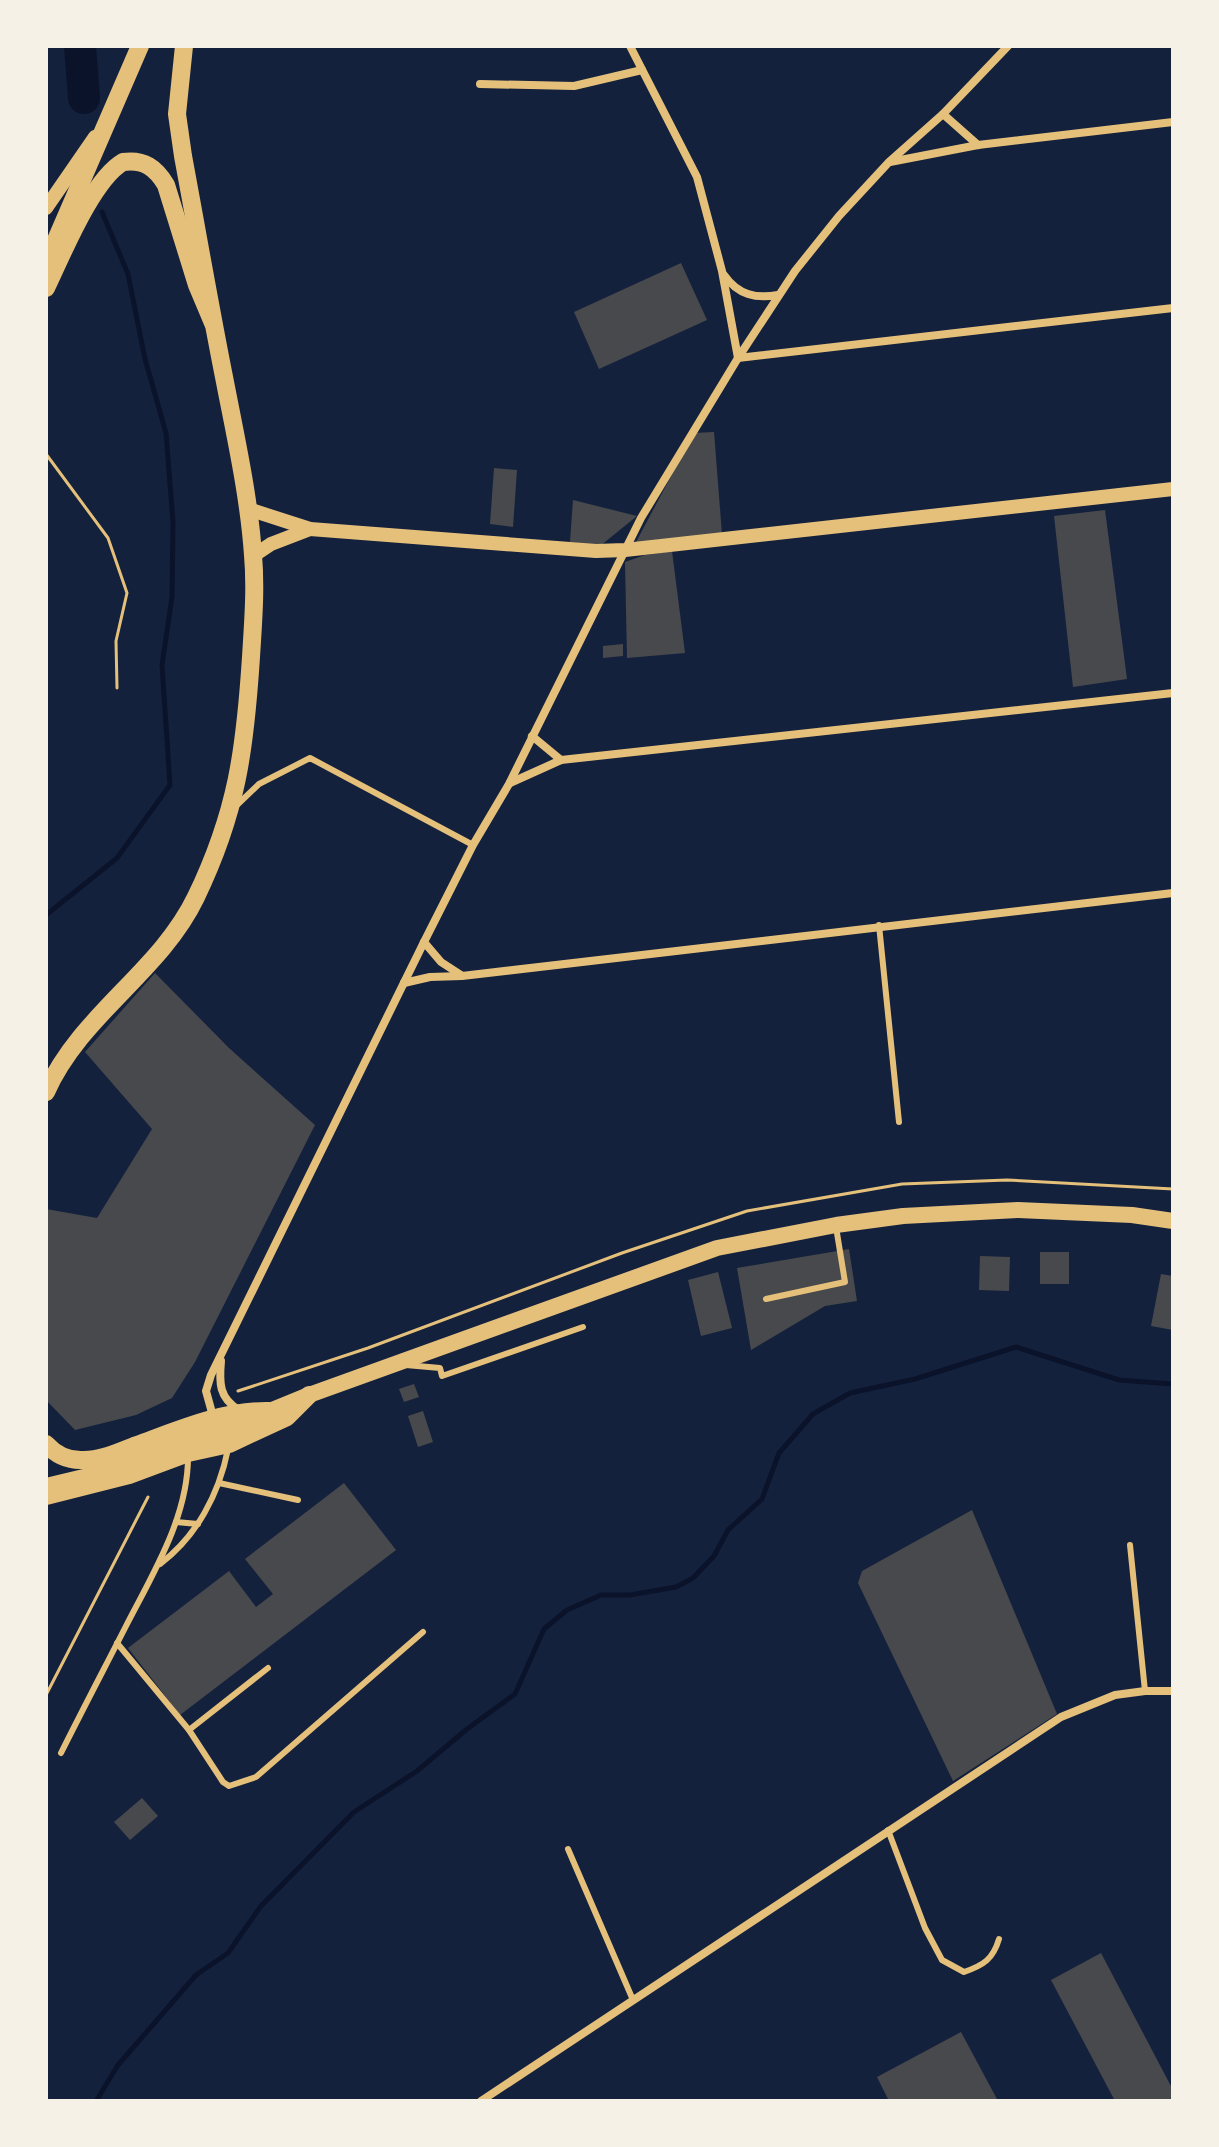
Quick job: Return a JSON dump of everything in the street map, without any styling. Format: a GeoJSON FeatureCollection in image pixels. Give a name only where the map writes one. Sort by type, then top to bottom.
{"type":"FeatureCollection","features":[{"type":"Feature","properties":{"kind":"main road"},"geometry":{"type":"LineString","coordinates":[[46,263],[140,46]]}},
{"type":"Feature","properties":{"kind":"main road"},"geometry":{"type":"LineString","coordinates":[[46,1092],[75,1042],[165,946],[195,900],[220,845],[242,762],[253,621],[253,556],[248,509],[177,114],[184,46]]}},
{"type":"Feature","properties":{"kind":"main road"},"geometry":{"type":"LineString","coordinates":[[46,288],[77,225],[106,176],[123,162],[143,163],[159,174],[166,185],[197,285],[213,323]]}},
{"type":"Feature","properties":{"kind":"main road"},"geometry":{"type":"LineString","coordinates":[[46,1486],[92,1475],[220,1432],[309,1395],[717,1248],[836,1225],[903,1216],[1018,1210],[1132,1215],[1173,1221]]}},
{"type":"Feature","properties":{"kind":"main road"},"geometry":{"type":"LineString","coordinates":[[46,1444],[55,1453],[70,1459],[101,1458],[287,1417],[309,1395]]}},
{"type":"Feature","properties":{"kind":"main road"},"geometry":{"type":"LineString","coordinates":[[188,1453],[243,1412],[269,1411]]}},
{"type":"Feature","properties":{"kind":"main road"},"geometry":{"type":"LineString","coordinates":[[46,1496],[129,1475],[188,1453],[260,1421],[269,1411]]}},
{"type":"Feature","properties":{"kind":"street"},"geometry":{"type":"LineString","coordinates":[[630,46],[697,177],[722,271],[738,358]]}},
{"type":"Feature","properties":{"kind":"street"},"geometry":{"type":"LineString","coordinates":[[220,1432],[206,1391],[222,1356],[424,942],[473,845],[509,784],[641,518],[778,295],[839,216],[889,162],[943,114],[1008,46]]}},
{"type":"Feature","properties":{"kind":"street"},"geometry":{"type":"LineString","coordinates":[[480,84],[574,86],[642,70]]}},
{"type":"Feature","properties":{"kind":"street"},"geometry":{"type":"LineString","coordinates":[[943,114],[978,145]]}},
{"type":"Feature","properties":{"kind":"street"},"geometry":{"type":"LineString","coordinates":[[46,208],[107,120]]}},
{"type":"Feature","properties":{"kind":"street"},"geometry":{"type":"LineString","coordinates":[[889,162],[978,145],[1173,122]]}},
{"type":"Feature","properties":{"kind":"street"},"geometry":{"type":"LineString","coordinates":[[722,271],[729,283],[741,292],[764,297],[778,295]]}},
{"type":"Feature","properties":{"kind":"street"},"geometry":{"type":"LineString","coordinates":[[738,358],[1173,308]]}},
{"type":"Feature","properties":{"kind":"street"},"geometry":{"type":"LineString","coordinates":[[248,509],[310,529],[579,550],[625,550],[1173,489]]}},
{"type":"Feature","properties":{"kind":"street"},"geometry":{"type":"LineString","coordinates":[[253,556],[271,544],[310,529]]}},
{"type":"Feature","properties":{"kind":"street"},"geometry":{"type":"LineString","coordinates":[[509,784],[561,760],[1173,693]]}},
{"type":"Feature","properties":{"kind":"street"},"geometry":{"type":"LineString","coordinates":[[532,736],[561,760]]}},
{"type":"Feature","properties":{"kind":"street"},"geometry":{"type":"LineString","coordinates":[[404,983],[430,977],[462,976],[1173,893]]}},
{"type":"Feature","properties":{"kind":"street"},"geometry":{"type":"LineString","coordinates":[[424,942],[441,962],[462,976]]}},
{"type":"Feature","properties":{"kind":"street"},"geometry":{"type":"LineString","coordinates":[[222,1356],[219,1381],[223,1396],[235,1409],[243,1412]]}},
{"type":"Feature","properties":{"kind":"street"},"geometry":{"type":"LineString","coordinates":[[487,2099],[1061,1717],[1115,1695],[1173,1691]]}},
{"type":"Feature","properties":{"kind":"lane"},"geometry":{"type":"LineString","coordinates":[[231,810],[259,784],[310,758],[473,845]]}},
{"type":"Feature","properties":{"kind":"lane"},"geometry":{"type":"LineString","coordinates":[[879,925],[899,1122]]}},
{"type":"Feature","properties":{"kind":"lane"},"geometry":{"type":"LineString","coordinates":[[766,1299],[845,1282],[836,1225]]}},
{"type":"Feature","properties":{"kind":"lane"},"geometry":{"type":"LineString","coordinates":[[395,1364],[440,1368],[442,1376],[583,1327]]}},
{"type":"Feature","properties":{"kind":"lane"},"geometry":{"type":"LineString","coordinates":[[157,1566],[177,1551],[198,1524],[219,1483],[220,1432]]}},
{"type":"Feature","properties":{"kind":"lane"},"geometry":{"type":"LineString","coordinates":[[61,1753],[157,1566],[176,1522],[188,1481],[188,1453]]}},
{"type":"Feature","properties":{"kind":"lane"},"geometry":{"type":"LineString","coordinates":[[219,1483],[298,1500]]}},
{"type":"Feature","properties":{"kind":"lane"},"geometry":{"type":"LineString","coordinates":[[176,1522],[198,1524]]}},
{"type":"Feature","properties":{"kind":"lane"},"geometry":{"type":"LineString","coordinates":[[1130,1545],[1145,1691]]}},
{"type":"Feature","properties":{"kind":"lane"},"geometry":{"type":"LineString","coordinates":[[117,1643],[189,1730],[223,1782],[229,1786],[256,1777],[423,1632]]}},
{"type":"Feature","properties":{"kind":"lane"},"geometry":{"type":"LineString","coordinates":[[189,1730],[268,1668]]}},
{"type":"Feature","properties":{"kind":"lane"},"geometry":{"type":"LineString","coordinates":[[888,1830],[925,1928],[942,1960],[964,1972],[981,1966],[991,1958],[999,1939]]}},
{"type":"Feature","properties":{"kind":"lane"},"geometry":{"type":"LineString","coordinates":[[568,1849],[633,2000]]}},
{"type":"Feature","properties":{"kind":"path"},"geometry":{"type":"LineString","coordinates":[[46,454],[108,538],[127,593],[116,641],[117,688]]}},
{"type":"Feature","properties":{"kind":"path"},"geometry":{"type":"LineString","coordinates":[[46,1695],[148,1497]]}},
{"type":"Feature","properties":{"kind":"building"},"geometry":{"type":"Polygon","coordinates":[[[681,263],[707,320],[599,369],[574,312],[681,263]]]}},
{"type":"Feature","properties":{"kind":"building"},"geometry":{"type":"Polygon","coordinates":[[[714,432],[722,534],[635,544],[694,433],[714,432]]]}},
{"type":"Feature","properties":{"kind":"building"},"geometry":{"type":"Polygon","coordinates":[[[494,468],[517,470],[513,527],[490,524],[494,468]]]}},
{"type":"Feature","properties":{"kind":"building"},"geometry":{"type":"Polygon","coordinates":[[[573,500],[637,516],[600,546],[570,542],[573,500]]]}},
{"type":"Feature","properties":{"kind":"building"},"geometry":{"type":"Polygon","coordinates":[[[1105,510],[1127,679],[1073,687],[1054,516],[1105,510]]]}},
{"type":"Feature","properties":{"kind":"building"},"geometry":{"type":"Polygon","coordinates":[[[672,551],[685,653],[627,658],[625,562],[672,551]]]}},
{"type":"Feature","properties":{"kind":"building"},"geometry":{"type":"Polygon","coordinates":[[[623,644],[623,656],[603,658],[603,646],[623,644]]]}},
{"type":"Feature","properties":{"kind":"building"},"geometry":{"type":"Polygon","coordinates":[[[155,973],[229,1048],[315,1125],[195,1362],[172,1398],[136,1415],[75,1430],[46,1400],[46,1209],[97,1218],[152,1129],[85,1052],[155,973]]]}},
{"type":"Feature","properties":{"kind":"building"},"geometry":{"type":"Polygon","coordinates":[[[849,1249],[857,1301],[825,1306],[751,1350],[737,1268],[849,1249]]]}},
{"type":"Feature","properties":{"kind":"building"},"geometry":{"type":"Polygon","coordinates":[[[1040,1252],[1069,1252],[1069,1284],[1040,1284],[1040,1252]]]}},
{"type":"Feature","properties":{"kind":"building"},"geometry":{"type":"Polygon","coordinates":[[[980,1256],[1010,1257],[1009,1291],[979,1290],[980,1256]]]}},
{"type":"Feature","properties":{"kind":"building"},"geometry":{"type":"Polygon","coordinates":[[[718,1272],[732,1328],[701,1336],[688,1280],[718,1272]]]}},
{"type":"Feature","properties":{"kind":"building"},"geometry":{"type":"Polygon","coordinates":[[[1161,1274],[1173,1276],[1173,1330],[1151,1326],[1161,1274]]]}},
{"type":"Feature","properties":{"kind":"building"},"geometry":{"type":"Polygon","coordinates":[[[414,1384],[419,1397],[404,1402],[399,1389],[414,1384]]]}},
{"type":"Feature","properties":{"kind":"building"},"geometry":{"type":"Polygon","coordinates":[[[423,1411],[433,1442],[418,1447],[408,1416],[423,1411]]]}},
{"type":"Feature","properties":{"kind":"building"},"geometry":{"type":"Polygon","coordinates":[[[344,1483],[396,1550],[180,1715],[128,1648],[229,1571],[256,1607],[273,1594],[245,1559],[344,1483]]]}},
{"type":"Feature","properties":{"kind":"building"},"geometry":{"type":"Polygon","coordinates":[[[972,1510],[1057,1714],[953,1781],[858,1583],[862,1571],[972,1510]]]}},
{"type":"Feature","properties":{"kind":"building"},"geometry":{"type":"Polygon","coordinates":[[[142,1798],[158,1816],[130,1840],[114,1822],[142,1798]]]}},
{"type":"Feature","properties":{"kind":"building"},"geometry":{"type":"Polygon","coordinates":[[[1101,1953],[1173,2090],[1173,2099],[1169,2101],[1115,2101],[1051,1980],[1101,1953]]]}},
{"type":"Feature","properties":{"kind":"building"},"geometry":{"type":"Polygon","coordinates":[[[961,2032],[998,2101],[889,2101],[877,2077],[961,2032]]]}},
{"type":"Feature","properties":{"kind":"waterway"},"geometry":{"type":"LineString","coordinates":[[80,46],[84,98]]}},
{"type":"Feature","properties":{"kind":"waterway"},"geometry":{"type":"LineString","coordinates":[[46,915],[117,858],[170,785],[162,665],[172,597],[173,522],[166,433],[145,359],[128,274],[102,212]]}},
{"type":"Feature","properties":{"kind":"waterway"},"geometry":{"type":"LineString","coordinates":[[96,2101],[118,2065],[196,1975],[228,1953],[261,1906],[354,1812],[417,1771],[515,1694],[544,1629],[567,1610],[601,1595],[630,1595],[676,1587],[693,1578],[714,1556],[728,1530],[762,1499],[779,1453],[813,1414],[850,1393],[915,1379],[1016,1347],[1119,1380],[1173,1384]]}}]}
